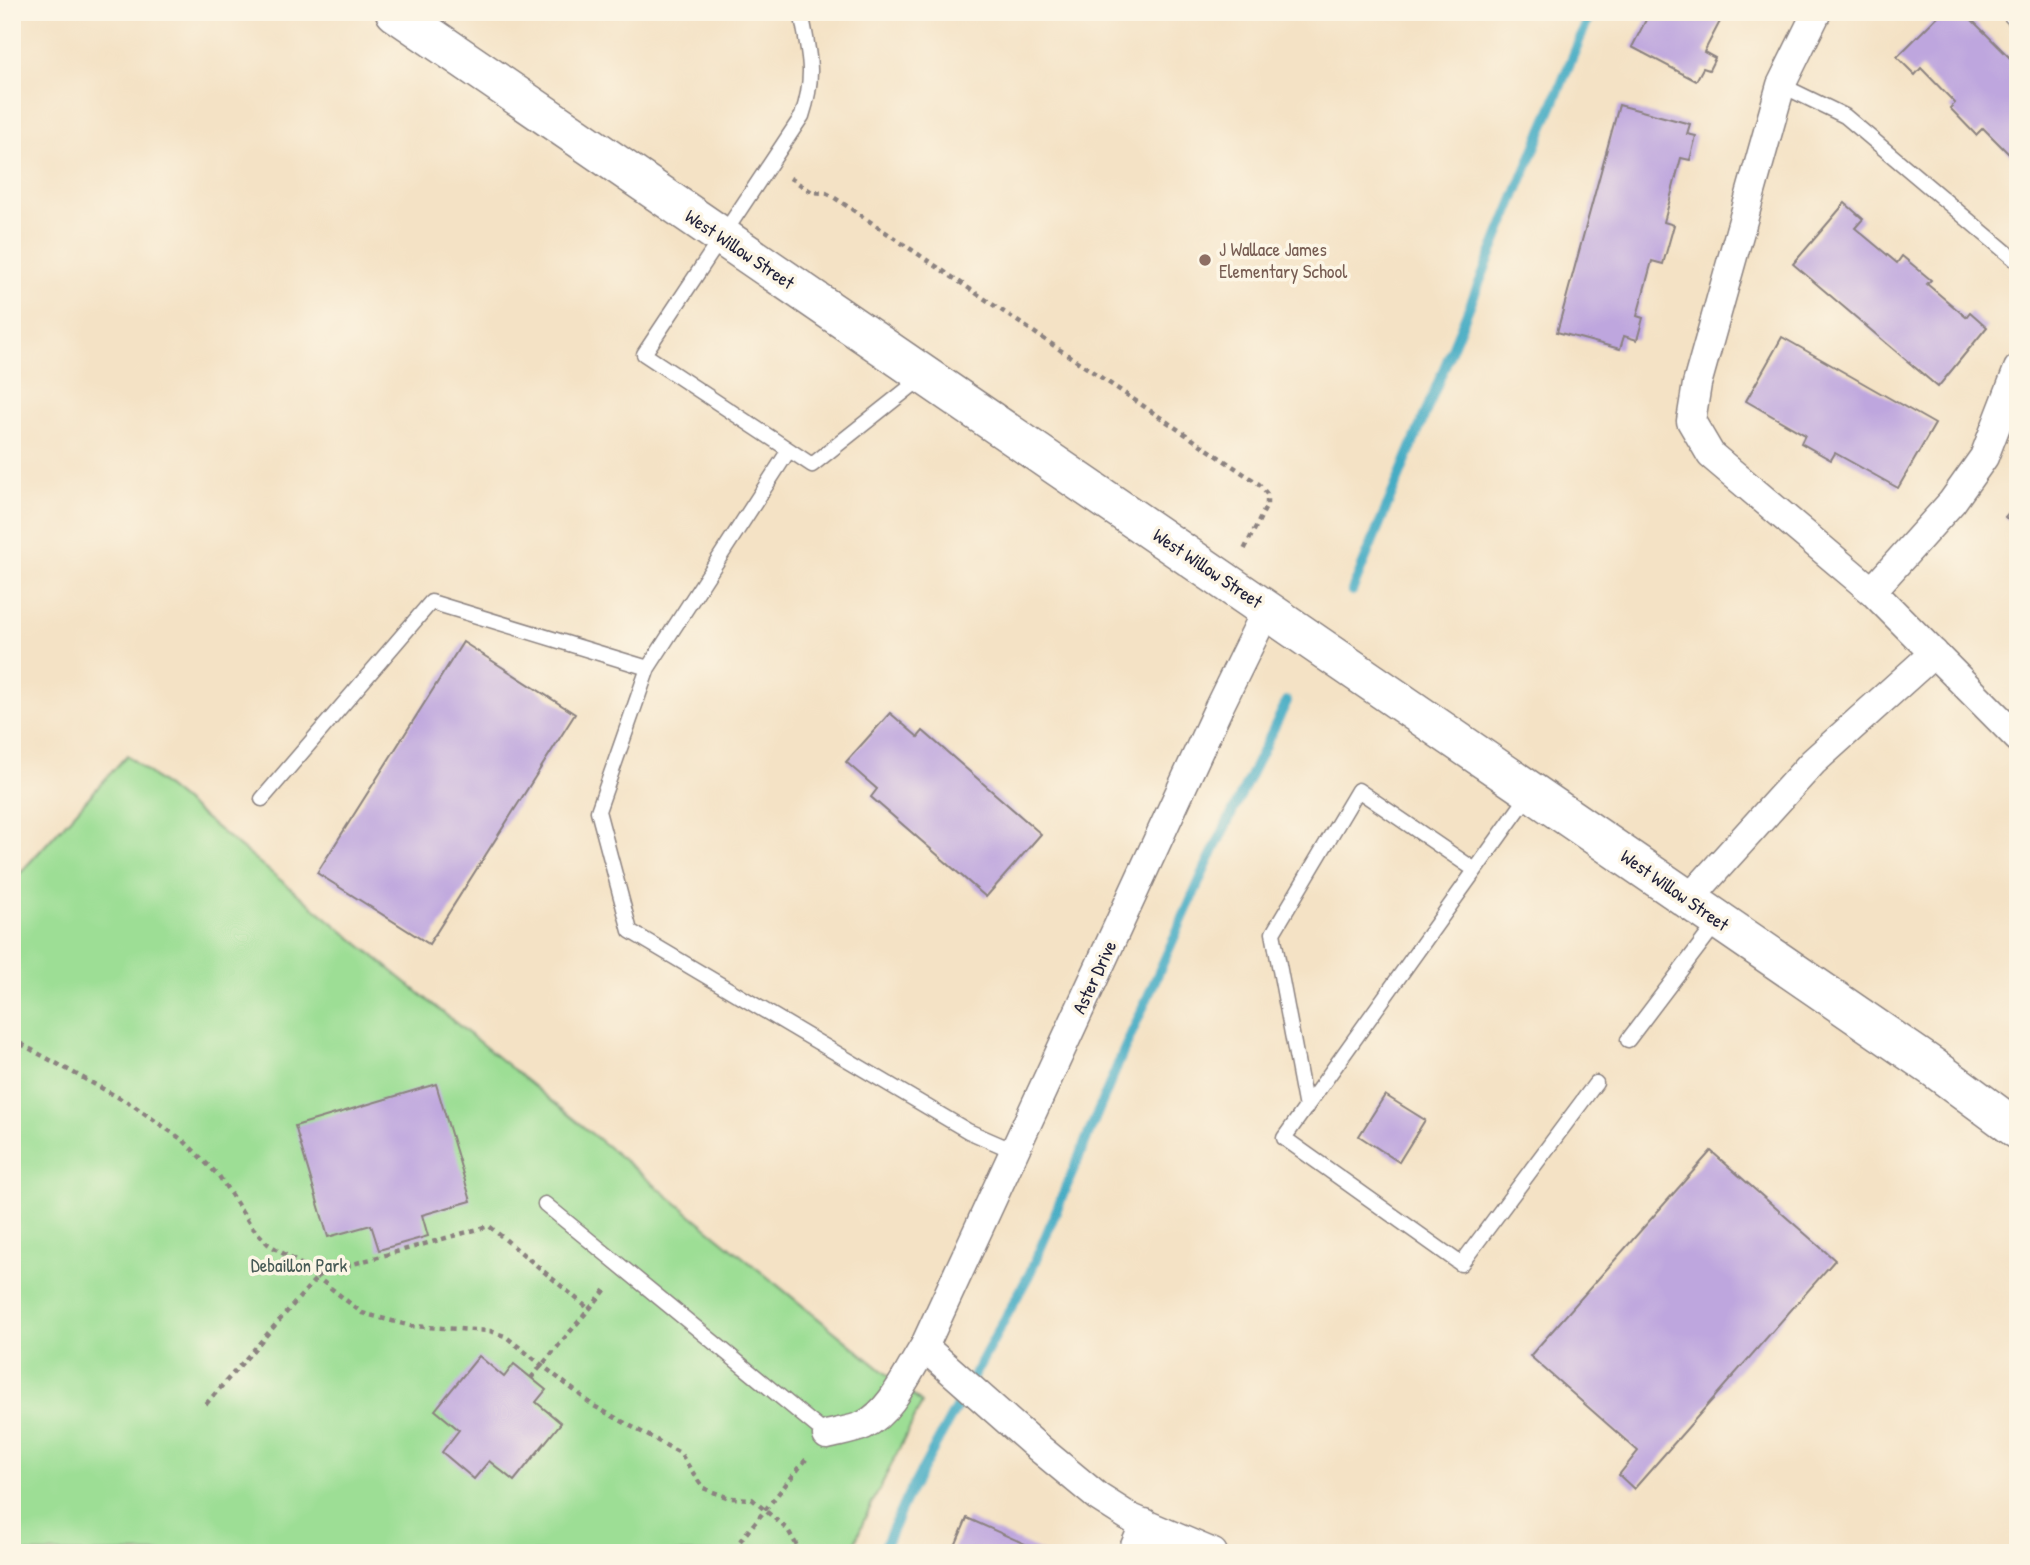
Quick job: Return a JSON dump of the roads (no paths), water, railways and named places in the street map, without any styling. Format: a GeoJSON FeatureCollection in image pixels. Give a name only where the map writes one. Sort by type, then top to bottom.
{"type":"FeatureCollection","features":[{"type":"Feature","properties":{"kind":"main road","name":"West Willow Street"},"geometry":{"type":"LineString","coordinates":[[394,12],[1704,909],[1934,1068],[2018,1130]]}},
{"type":"Feature","properties":{"kind":"street"},"geometry":{"type":"LineString","coordinates":[[1816,12],[1781,85],[1697,384],[1691,421],[1711,455],[1872,591],[2018,738]]}},
{"type":"Feature","properties":{"kind":"street"},"geometry":{"type":"LineString","coordinates":[[1872,591],[1952,502],[1984,457],[2018,369]]}},
{"type":"Feature","properties":{"kind":"street","name":"Aster Drive"},"geometry":{"type":"LineString","coordinates":[[827,1435],[864,1425],[878,1415],[924,1347],[1219,707],[1267,609]]}},
{"type":"Feature","properties":{"kind":"street"},"geometry":{"type":"LineString","coordinates":[[1704,909],[1813,762],[1934,653]]}},
{"type":"Feature","properties":{"kind":"street"},"geometry":{"type":"LineString","coordinates":[[924,1347],[1098,1497],[1130,1518],[1213,1553]]}},
{"type":"Feature","properties":{"kind":"street"},"geometry":{"type":"LineString","coordinates":[[1132,1553],[1145,1523]]}},
{"type":"Feature","properties":{"kind":"lane"},"geometry":{"type":"LineString","coordinates":[[801,12],[811,65],[810,91],[802,116],[644,354],[812,465],[925,375]]}},
{"type":"Feature","properties":{"kind":"lane"},"geometry":{"type":"LineString","coordinates":[[1781,85],[1845,116],[2018,262]]}},
{"type":"Feature","properties":{"kind":"lane"},"geometry":{"type":"LineString","coordinates":[[789,450],[648,668],[598,811],[630,931],[968,1131],[1014,1151]]}},
{"type":"Feature","properties":{"kind":"lane"},"geometry":{"type":"LineString","coordinates":[[262,799],[431,602],[648,668]]}},
{"type":"Feature","properties":{"kind":"lane"},"geometry":{"type":"LineString","coordinates":[[1306,1108],[1273,933],[1358,790],[1475,870]]}},
{"type":"Feature","properties":{"kind":"lane"},"geometry":{"type":"LineString","coordinates":[[1532,791],[1284,1138],[1461,1264],[1596,1083]]}},
{"type":"Feature","properties":{"kind":"lane"},"geometry":{"type":"LineString","coordinates":[[1628,1040],[1704,909]]}},
{"type":"Feature","properties":{"kind":"lane"},"geometry":{"type":"LineString","coordinates":[[545,1204],[827,1435]]}},
{"type":"Feature","properties":{"kind":"waterway"},"geometry":{"type":"LineString","coordinates":[[1352,591],[1591,12]]}},
{"type":"Feature","properties":{"kind":"waterway"},"geometry":{"type":"LineString","coordinates":[[882,1553],[905,1501],[1030,1273],[1124,1050],[1207,864],[1287,701]]}},
{"type":"Feature","properties":{"kind":"place","name":"J Wallace James Elementary School"},"geometry":{"type":"Point","coordinates":[1205,260]}},
{"type":"Feature","properties":{"kind":"park label","name":"Debaillon Park"},"geometry":{"type":"Point","coordinates":[299,1265]}}]}
